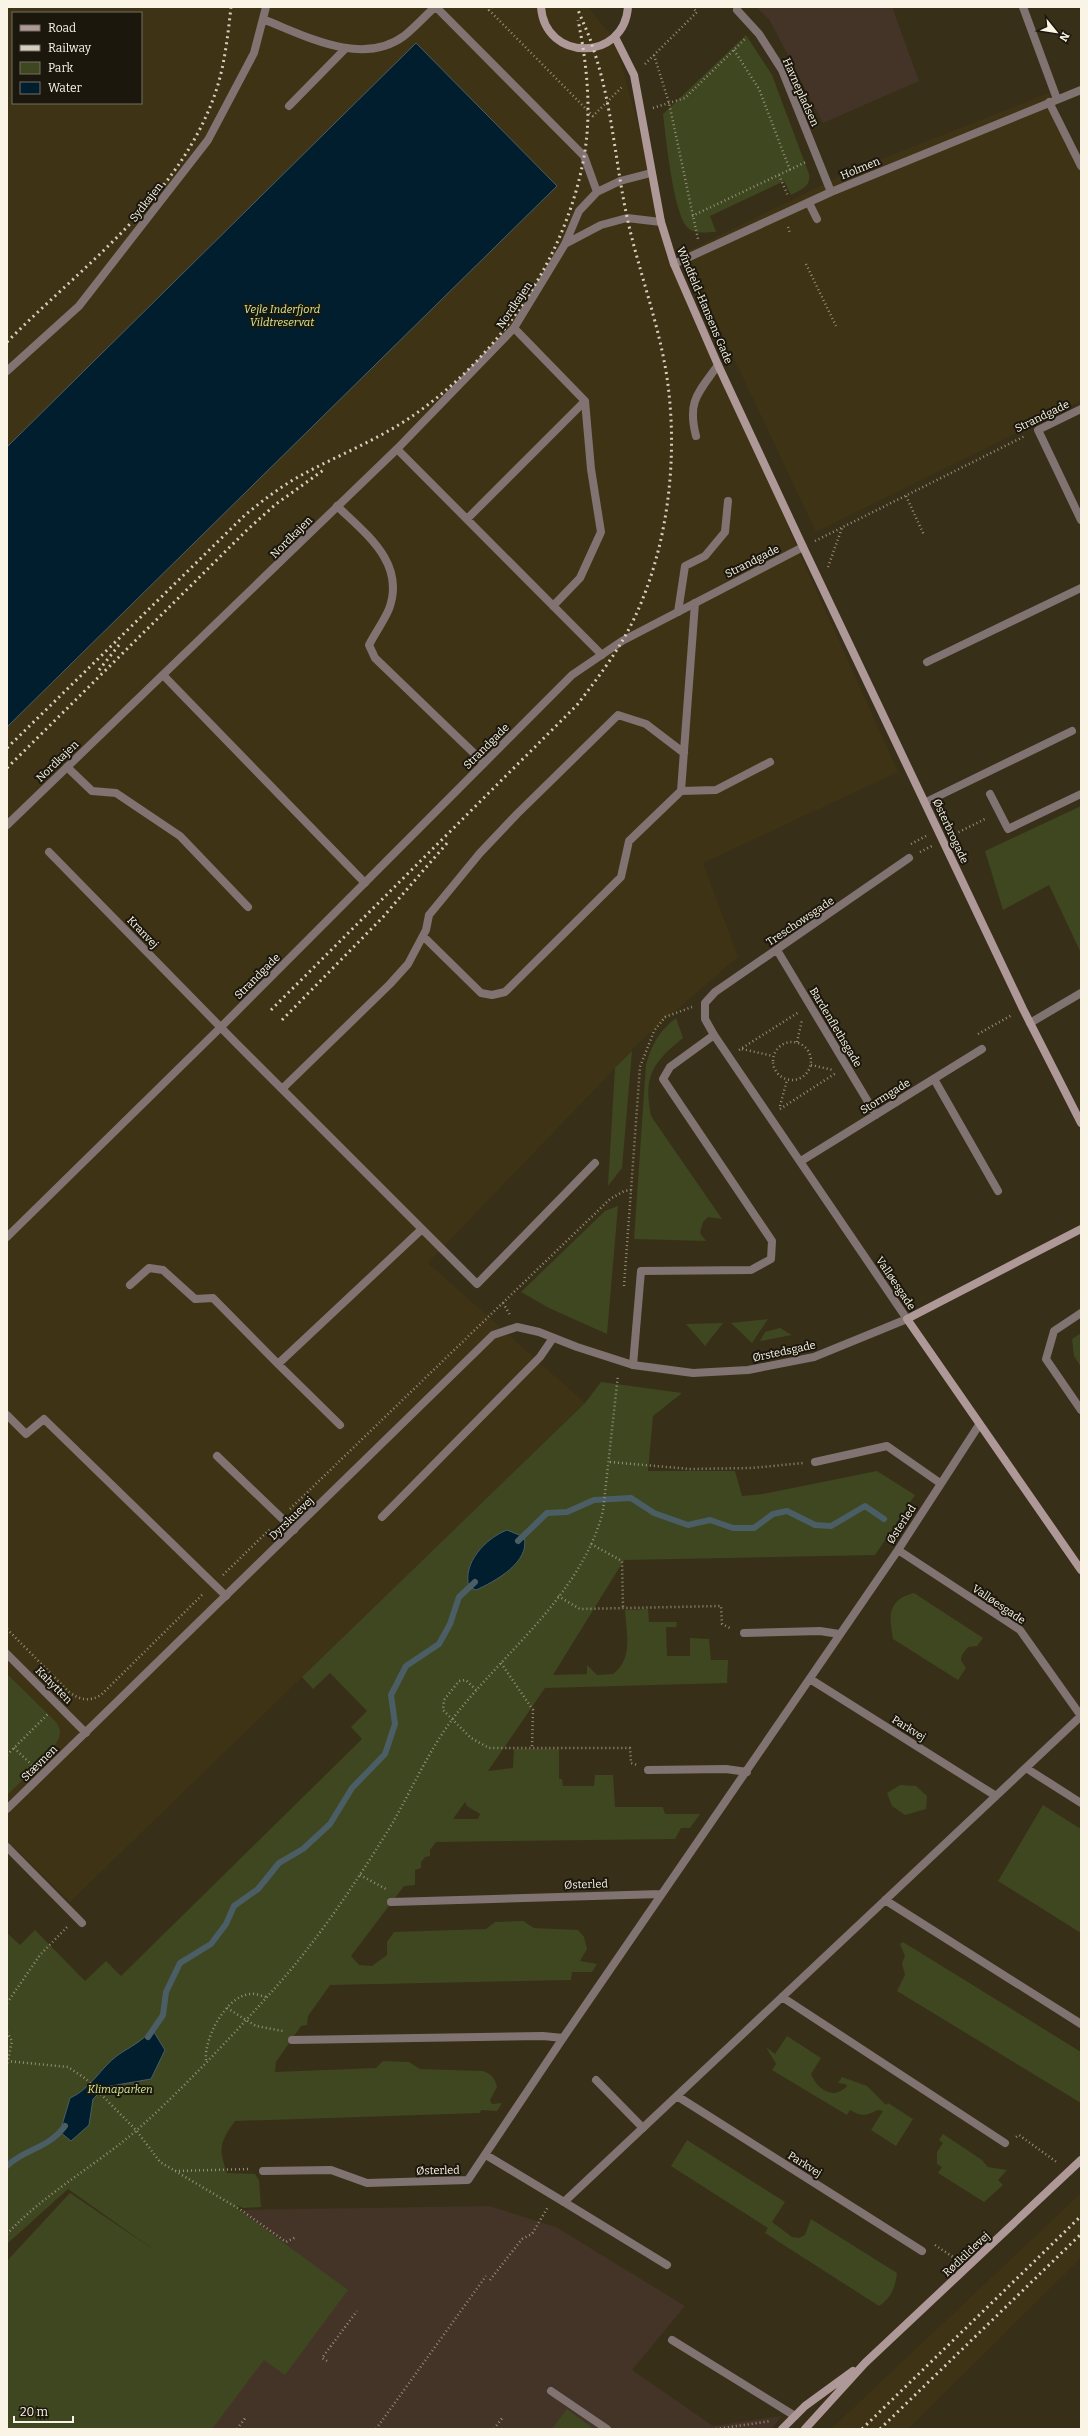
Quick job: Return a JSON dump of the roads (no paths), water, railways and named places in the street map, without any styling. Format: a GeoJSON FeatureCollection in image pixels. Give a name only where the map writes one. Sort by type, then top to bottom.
{"type":"FeatureCollection","features":[{"type":"Feature","properties":{"kind":"main road"},"geometry":{"type":"LineString","coordinates":[[541,7],[542,16],[547,28],[556,39],[569,46],[594,48],[615,36],[623,26],[628,7]]}},
{"type":"Feature","properties":{"kind":"main road","name":"Windfeld-Hansens Gade"},"geometry":{"type":"LineString","coordinates":[[615,36],[634,74],[642,111],[651,173],[661,222],[674,264],[718,365],[803,547]]}},
{"type":"Feature","properties":{"kind":"main road","name":"Østerbrogade"},"geometry":{"type":"LineString","coordinates":[[803,547],[939,829],[1030,1024],[1081,1123]]}},
{"type":"Feature","properties":{"kind":"main road","name":"Ørstedsgade"},"geometry":{"type":"LineString","coordinates":[[907,1319],[1081,1229]]}},
{"type":"Feature","properties":{"kind":"main road","name":"Valløesgade"},"geometry":{"type":"LineString","coordinates":[[907,1319],[979,1425],[1080,1567]]}},
{"type":"Feature","properties":{"kind":"main road","name":"Rødkildevej"},"geometry":{"type":"LineString","coordinates":[[805,2429],[865,2363],[968,2268],[1081,2160]]}},
{"type":"Feature","properties":{"kind":"main road","name":"Rødkildevej"},"geometry":{"type":"LineString","coordinates":[[782,2429],[806,2406],[865,2363]]}},
{"type":"Feature","properties":{"kind":"street","name":"Sydkajen"},"geometry":{"type":"LineString","coordinates":[[7,371],[79,306],[208,140],[254,53],[264,20],[266,7]]}},
{"type":"Feature","properties":{"kind":"street"},"geometry":{"type":"LineString","coordinates":[[264,20],[325,43],[354,50],[385,46],[403,36],[436,7],[584,156],[598,192]]}},
{"type":"Feature","properties":{"kind":"street"},"geometry":{"type":"LineString","coordinates":[[1023,7],[1053,100],[1081,166]]}},
{"type":"Feature","properties":{"kind":"street","name":"Havnepladsen"},"geometry":{"type":"LineString","coordinates":[[736,10],[755,30],[782,70],[831,192]]}},
{"type":"Feature","properties":{"kind":"street"},"geometry":{"type":"LineString","coordinates":[[289,106],[346,48]]}},
{"type":"Feature","properties":{"kind":"street","name":"Holmen"},"geometry":{"type":"LineString","coordinates":[[674,264],[831,192],[1053,100],[1081,90]]}},
{"type":"Feature","properties":{"kind":"street","name":"Nordkajen"},"geometry":{"type":"LineString","coordinates":[[7,825],[396,449],[514,328],[565,244],[579,211],[598,192],[620,181],[651,173]]}},
{"type":"Feature","properties":{"kind":"street"},"geometry":{"type":"LineString","coordinates":[[809,203],[817,219]]}},
{"type":"Feature","properties":{"kind":"street"},"geometry":{"type":"LineString","coordinates":[[565,244],[601,225],[627,218],[661,222]]}},
{"type":"Feature","properties":{"kind":"street"},"geometry":{"type":"LineString","coordinates":[[514,328],[585,401],[591,469],[601,532],[580,578],[553,606]]}},
{"type":"Feature","properties":{"kind":"street"},"geometry":{"type":"LineString","coordinates":[[696,436],[691,417],[696,396],[718,365]]}},
{"type":"Feature","properties":{"kind":"street"},"geometry":{"type":"LineString","coordinates":[[466,519],[585,401]]}},
{"type":"Feature","properties":{"kind":"street","name":"Strandgade"},"geometry":{"type":"LineString","coordinates":[[1081,409],[1038,430],[1081,520]]}},
{"type":"Feature","properties":{"kind":"street"},"geometry":{"type":"LineString","coordinates":[[396,449],[602,655]]}},
{"type":"Feature","properties":{"kind":"street"},"geometry":{"type":"LineString","coordinates":[[678,612],[685,566],[705,556],[726,532],[728,501]]}},
{"type":"Feature","properties":{"kind":"street"},"geometry":{"type":"LineString","coordinates":[[337,506],[375,543],[388,562],[392,588],[391,597],[388,610],[369,645],[375,658],[484,763]]}},
{"type":"Feature","properties":{"kind":"street","name":"Strandgade"},"geometry":{"type":"LineString","coordinates":[[7,1237],[221,1028],[572,675],[622,641],[803,547]]}},
{"type":"Feature","properties":{"kind":"street"},"geometry":{"type":"LineString","coordinates":[[926,662],[1081,588]]}},
{"type":"Feature","properties":{"kind":"street"},"geometry":{"type":"LineString","coordinates":[[423,936],[481,993],[492,995],[505,992],[621,877],[629,841],[681,791],[695,603]]}},
{"type":"Feature","properties":{"kind":"street"},"geometry":{"type":"LineString","coordinates":[[163,675],[365,883]]}},
{"type":"Feature","properties":{"kind":"street"},"geometry":{"type":"LineString","coordinates":[[282,1089],[390,984],[408,964],[423,936],[429,915],[480,853],[517,814],[618,715],[646,724],[684,753]]}},
{"type":"Feature","properties":{"kind":"street"},"geometry":{"type":"LineString","coordinates":[[926,802],[1072,731]]}},
{"type":"Feature","properties":{"kind":"street"},"geometry":{"type":"LineString","coordinates":[[681,791],[716,790],[770,762]]}},
{"type":"Feature","properties":{"kind":"street"},"geometry":{"type":"LineString","coordinates":[[67,767],[92,791],[116,792],[180,836],[248,907]]}},
{"type":"Feature","properties":{"kind":"street"},"geometry":{"type":"LineString","coordinates":[[990,794],[1008,829],[1081,794]]}},
{"type":"Feature","properties":{"kind":"street","name":"Kranvej"},"geometry":{"type":"LineString","coordinates":[[49,852],[221,1028],[477,1284],[595,1163]]}},
{"type":"Feature","properties":{"kind":"street","name":"Treschowsgade"},"geometry":{"type":"LineString","coordinates":[[705,1003],[715,992],[909,858]]}},
{"type":"Feature","properties":{"kind":"street","name":"Bardenflethsgade"},"geometry":{"type":"LineString","coordinates":[[777,950],[876,1115]]}},
{"type":"Feature","properties":{"kind":"street"},"geometry":{"type":"LineString","coordinates":[[1030,1024],[1081,993]]}},
{"type":"Feature","properties":{"kind":"street","name":"Valløesgade"},"geometry":{"type":"LineString","coordinates":[[705,1003],[705,1019],[714,1035],[907,1319]]}},
{"type":"Feature","properties":{"kind":"street"},"geometry":{"type":"LineString","coordinates":[[633,1365],[641,1271],[751,1270],[771,1259],[773,1251],[772,1241],[663,1079],[670,1067],[714,1035]]}},
{"type":"Feature","properties":{"kind":"street","name":"Stormgade"},"geometry":{"type":"LineString","coordinates":[[800,1161],[982,1049]]}},
{"type":"Feature","properties":{"kind":"street"},"geometry":{"type":"LineString","coordinates":[[934,1079],[998,1191]]}},
{"type":"Feature","properties":{"kind":"street"},"geometry":{"type":"LineString","coordinates":[[278,1364],[422,1229]]}},
{"type":"Feature","properties":{"kind":"street"},"geometry":{"type":"LineString","coordinates":[[130,1285],[149,1268],[163,1270],[195,1299],[213,1298],[340,1425]]}},
{"type":"Feature","properties":{"kind":"street"},"geometry":{"type":"LineString","coordinates":[[1081,1313],[1054,1331],[1046,1359],[1081,1410]]}},
{"type":"Feature","properties":{"kind":"street","name":"Ørstedsgade"},"geometry":{"type":"LineString","coordinates":[[517,1327],[540,1332],[619,1362],[693,1373],[748,1370],[814,1357],[907,1319]]}},
{"type":"Feature","properties":{"kind":"street","name":"Dyrskuevej"},"geometry":{"type":"LineString","coordinates":[[86,1732],[493,1335],[517,1327]]}},
{"type":"Feature","properties":{"kind":"street"},"geometry":{"type":"LineString","coordinates":[[382,1517],[540,1357],[553,1338]]}},
{"type":"Feature","properties":{"kind":"street"},"geometry":{"type":"LineString","coordinates":[[7,1415],[26,1434],[44,1419],[226,1596]]}},
{"type":"Feature","properties":{"kind":"street","name":"Østerled"},"geometry":{"type":"LineString","coordinates":[[264,2171],[331,2170],[367,2183],[468,2180],[661,1894],[747,1772],[839,1634],[898,1550],[979,1425]]}},
{"type":"Feature","properties":{"kind":"street"},"geometry":{"type":"LineString","coordinates":[[815,1462],[887,1446],[940,1483]]}},
{"type":"Feature","properties":{"kind":"street"},"geometry":{"type":"LineString","coordinates":[[217,1456],[294,1530]]}},
{"type":"Feature","properties":{"kind":"street","name":"Valløesgade"},"geometry":{"type":"LineString","coordinates":[[898,1550],[1020,1630],[1081,1716]]}},
{"type":"Feature","properties":{"kind":"street"},"geometry":{"type":"LineString","coordinates":[[744,1633],[820,1632],[839,1634]]}},
{"type":"Feature","properties":{"kind":"street","name":"Kahytten"},"geometry":{"type":"LineString","coordinates":[[7,1654],[86,1732]]}},
{"type":"Feature","properties":{"kind":"street","name":"Parkvej"},"geometry":{"type":"LineString","coordinates":[[810,1679],[996,1796]]}},
{"type":"Feature","properties":{"kind":"street"},"geometry":{"type":"LineString","coordinates":[[564,2202],[1081,1716]]}},
{"type":"Feature","properties":{"kind":"street","name":"Stævnen"},"geometry":{"type":"LineString","coordinates":[[7,1809],[86,1732]]}},
{"type":"Feature","properties":{"kind":"street"},"geometry":{"type":"LineString","coordinates":[[1026,1768],[1081,1803]]}},
{"type":"Feature","properties":{"kind":"street"},"geometry":{"type":"LineString","coordinates":[[648,1770],[747,1772]]}},
{"type":"Feature","properties":{"kind":"street"},"geometry":{"type":"LineString","coordinates":[[7,1848],[79,1920]]}},
{"type":"Feature","properties":{"kind":"street","name":"Østerled"},"geometry":{"type":"LineString","coordinates":[[391,1902],[661,1894]]}},
{"type":"Feature","properties":{"kind":"street"},"geometry":{"type":"LineString","coordinates":[[885,1900],[1081,2024]]}},
{"type":"Feature","properties":{"kind":"street"},"geometry":{"type":"LineString","coordinates":[[782,1997],[1005,2142]]}},
{"type":"Feature","properties":{"kind":"street"},"geometry":{"type":"LineString","coordinates":[[292,2040],[543,2036],[563,2038]]}},
{"type":"Feature","properties":{"kind":"street"},"geometry":{"type":"LineString","coordinates":[[596,2080],[642,2128]]}},
{"type":"Feature","properties":{"kind":"street","name":"Parkvej"},"geometry":{"type":"LineString","coordinates":[[676,2096],[922,2251]]}},
{"type":"Feature","properties":{"kind":"street"},"geometry":{"type":"LineString","coordinates":[[486,2155],[667,2265]]}},
{"type":"Feature","properties":{"kind":"street"},"geometry":{"type":"LineString","coordinates":[[672,2340],[793,2418]]}},
{"type":"Feature","properties":{"kind":"street"},"geometry":{"type":"LineString","coordinates":[[552,2392],[607,2429]]}},
{"type":"Feature","properties":{"kind":"water","name":"Vejle Inderfjord Vildtreservat"},"geometry":{"type":"Polygon","coordinates":[[[416,43],[557,186],[7,727],[7,447],[416,43]]]}},
{"type":"Feature","properties":{"kind":"water"},"geometry":{"type":"Polygon","coordinates":[[[507,1530],[524,1537],[525,1546],[517,1563],[492,1582],[476,1590],[469,1587],[469,1569],[478,1552],[491,1539],[507,1530]]]}},
{"type":"Feature","properties":{"kind":"water"},"geometry":{"type":"Polygon","coordinates":[[[152,2029],[165,2050],[151,2079],[105,2087],[93,2099],[89,2125],[71,2141],[60,2132],[70,2098],[90,2084],[112,2060],[140,2041],[152,2029]]]}},
{"type":"Feature","properties":{"kind":"waterway"},"geometry":{"type":"LineString","coordinates":[[518,1541],[547,1513],[567,1512],[594,1500],[631,1498],[654,1513],[688,1525],[710,1520],[733,1528],[754,1528],[773,1514],[787,1511],[815,1525],[831,1526],[865,1506],[884,1519]]}},
{"type":"Feature","properties":{"kind":"waterway"},"geometry":{"type":"LineString","coordinates":[[148,2037],[163,2015],[166,1992],[180,1963],[211,1944],[226,1924],[234,1906],[258,1889],[279,1863],[303,1849],[330,1824],[352,1788],[385,1754],[395,1724],[391,1695],[406,1666],[439,1644],[450,1624],[459,1597],[475,1582]]}},
{"type":"Feature","properties":{"kind":"waterway"},"geometry":{"type":"LineString","coordinates":[[7,2166],[14,2160],[51,2140],[65,2126]]}},
{"type":"Feature","properties":{"kind":"railway"},"geometry":{"type":"LineString","coordinates":[[7,342],[128,226],[155,195],[180,162],[201,127],[217,88],[224,58],[231,7]]}},
{"type":"Feature","properties":{"kind":"railway"},"geometry":{"type":"LineString","coordinates":[[271,1010],[577,705],[620,645],[644,596],[654,567],[667,507],[670,476],[672,445],[668,385],[665,364],[655,322],[627,217],[605,90],[591,43],[577,7]]}},
{"type":"Feature","properties":{"kind":"railway"},"geometry":{"type":"LineString","coordinates":[[7,748],[245,515],[298,477],[381,435],[408,419],[440,395],[470,368],[497,338],[522,305],[543,270],[561,234],[575,196],[584,157],[588,123],[586,71],[578,20]]}},
{"type":"Feature","properties":{"kind":"railway"},"geometry":{"type":"LineString","coordinates":[[7,768],[247,530],[276,504],[325,469]]}},
{"type":"Feature","properties":{"kind":"railway"},"geometry":{"type":"LineString","coordinates":[[99,670],[119,645]]}},
{"type":"Feature","properties":{"kind":"railway"},"geometry":{"type":"LineString","coordinates":[[282,1020],[383,917],[448,842]]}},
{"type":"Feature","properties":{"kind":"railway"},"geometry":{"type":"LineString","coordinates":[[862,2429],[1081,2216]]}},
{"type":"Feature","properties":{"kind":"railway"},"geometry":{"type":"LineString","coordinates":[[880,2429],[1081,2234]]}},
{"type":"Feature","properties":{"kind":"park label","name":"Klimaparken"},"geometry":{"type":"Point","coordinates":[120,2089]}}]}
